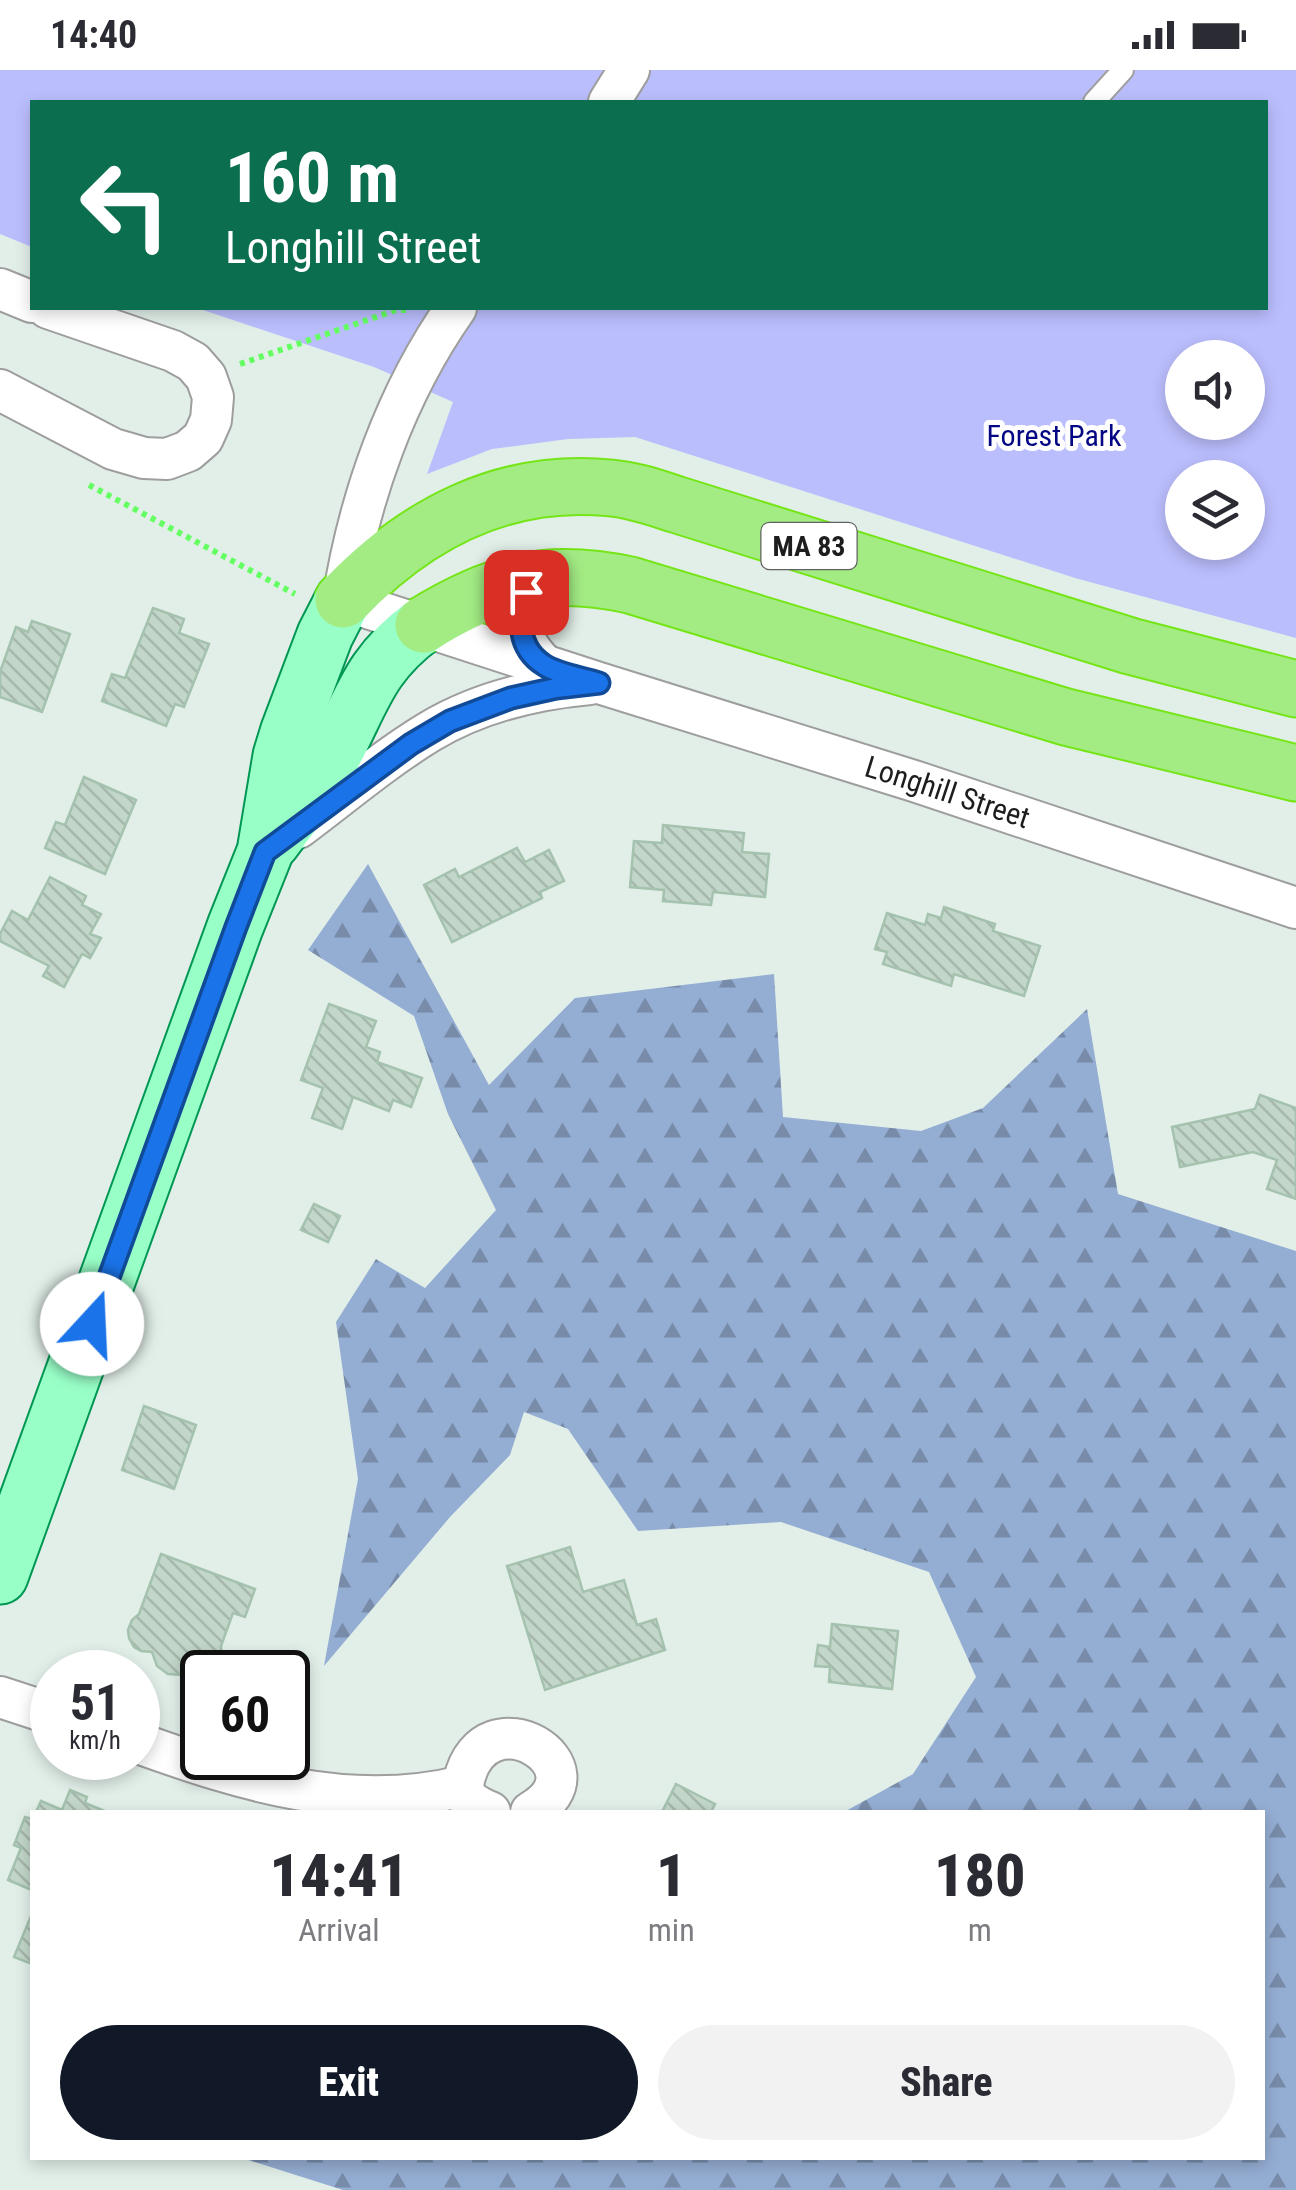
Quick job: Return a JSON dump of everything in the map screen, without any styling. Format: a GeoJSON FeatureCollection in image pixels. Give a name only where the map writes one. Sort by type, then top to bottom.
{"type":"FeatureCollection","features":[{"type":"Feature","properties":{"kind":"highway","name":"MA 83"},"geometry":{"type":"LineString","coordinates":[[339,608],[377,567],[446,518],[476,506],[546,489],[613,488],[678,504],[1130,646],[1296,689]]}},
{"type":"Feature","properties":{"kind":"highway","name":"MA 83"},"geometry":{"type":"LineString","coordinates":[[423,625],[484,592],[532,579],[596,578],[1066,717],[1296,773]]}},
{"type":"Feature","properties":{"kind":"main road","name":"MA 83"},"geometry":{"type":"LineString","coordinates":[[3,1556],[265,852],[281,756],[339,608]]}},
{"type":"Feature","properties":{"kind":"main road","name":"MA 83"},"geometry":{"type":"LineString","coordinates":[[265,852],[332,756],[372,676],[395,648],[423,625]]}},
{"type":"Feature","properties":{"kind":"street"},"geometry":{"type":"LineString","coordinates":[[610,100],[629,70]]}},
{"type":"Feature","properties":{"kind":"street"},"geometry":{"type":"LineString","coordinates":[[0,289],[30,301]]}},
{"type":"Feature","properties":{"kind":"street"},"geometry":{"type":"LineString","coordinates":[[0,390],[113,448],[144,458],[167,459],[188,451],[203,438],[212,420],[213,397],[206,376],[194,362],[173,351],[54,310]]}},
{"type":"Feature","properties":{"kind":"street"},"geometry":{"type":"LineString","coordinates":[[339,608],[365,502],[395,419],[421,362],[454,310]]}},
{"type":"Feature","properties":{"kind":"street"},"geometry":{"type":"LineString","coordinates":[[532,579],[522,606],[520,632],[526,646],[544,666]]}},
{"type":"Feature","properties":{"kind":"street","name":"Longhill Street"},"geometry":{"type":"LineString","coordinates":[[339,608],[423,625],[914,781],[1296,908]]}},
{"type":"Feature","properties":{"kind":"street","name":"Longhill Street"},"geometry":{"type":"LineString","coordinates":[[265,852],[411,744],[450,721],[511,698],[599,683]]}},
{"type":"Feature","properties":{"kind":"street"},"geometry":{"type":"LineString","coordinates":[[0,1697],[30,1707]]}},
{"type":"Feature","properties":{"kind":"street"},"geometry":{"type":"LineString","coordinates":[[160,1751],[262,1783],[333,1795],[429,1794],[476,1799],[468,1770],[487,1745],[507,1738],[531,1743],[552,1760],[556,1782],[553,1792],[534,1810]]}},
{"type":"Feature","properties":{"kind":"lane"},"geometry":{"type":"LineString","coordinates":[[1096,100],[1124,70]]}},
{"type":"Feature","properties":{"kind":"path"},"geometry":{"type":"LineString","coordinates":[[206,376],[396,310]]}},
{"type":"Feature","properties":{"kind":"path"},"geometry":{"type":"LineString","coordinates":[[88,484],[339,608]]}},
{"type":"Feature","properties":{"kind":"green space","name":"Forest Park"},"geometry":{"type":"Polygon","coordinates":[[[0,70],[1296,70],[1296,638],[1075,578],[635,437],[568,439],[492,449],[427,474],[453,402],[374,367],[203,310],[1268,310],[1268,100],[30,100],[30,246],[0,234],[0,70]]]}},
{"type":"Feature","properties":{"kind":"green space"},"geometry":{"type":"Polygon","coordinates":[[[368,864],[489,1085],[575,998],[774,974],[783,1117],[921,1131],[983,1108],[1087,1009],[1118,1194],[1296,1251],[1296,2190],[343,2190],[248,2160],[1265,2160],[1265,1810],[848,1810],[913,1774],[976,1677],[929,1572],[781,1522],[638,1531],[568,1429],[524,1412],[510,1455],[450,1517],[324,1666],[358,1479],[336,1322],[376,1259],[425,1288],[496,1210],[448,1114],[414,1016],[308,950],[368,864]]]}},
{"type":"Feature","properties":{"kind":"building"},"geometry":{"type":"Polygon","coordinates":[[[153,608],[184,619],[179,633],[209,644],[184,707],[175,704],[166,726],[102,701],[112,674],[125,678],[153,608]]]}},
{"type":"Feature","properties":{"kind":"building"},"geometry":{"type":"Polygon","coordinates":[[[32,621],[70,634],[42,712],[0,697],[0,672],[16,627],[28,632],[32,621]]]}},
{"type":"Feature","properties":{"kind":"building"},"geometry":{"type":"Polygon","coordinates":[[[84,777],[136,800],[105,874],[45,848],[56,822],[65,825],[84,777]]]}},
{"type":"Feature","properties":{"kind":"building"},"geometry":{"type":"Polygon","coordinates":[[[663,825],[744,833],[742,852],[769,854],[765,897],[713,892],[711,905],[663,901],[664,890],[630,887],[634,841],[662,843],[663,825]]]}},
{"type":"Feature","properties":{"kind":"building"},"geometry":{"type":"Polygon","coordinates":[[[517,848],[525,862],[549,850],[564,881],[540,892],[542,898],[452,942],[424,885],[455,869],[459,877],[517,848]]]}},
{"type":"Feature","properties":{"kind":"building"},"geometry":{"type":"Polygon","coordinates":[[[50,877],[86,896],[82,905],[101,914],[90,934],[101,938],[90,958],[82,954],[64,987],[43,976],[49,966],[0,941],[12,911],[28,920],[50,877]]]}},
{"type":"Feature","properties":{"kind":"building"},"geometry":{"type":"Polygon","coordinates":[[[944,907],[995,924],[993,931],[1040,946],[1024,996],[954,974],[951,986],[883,964],[887,952],[875,949],[887,913],[925,925],[928,914],[941,918],[944,907]]]}},
{"type":"Feature","properties":{"kind":"building"},"geometry":{"type":"Polygon","coordinates":[[[329,1004],[376,1021],[366,1047],[380,1052],[377,1062],[422,1078],[411,1107],[393,1100],[389,1111],[353,1097],[342,1129],[312,1118],[323,1088],[301,1080],[329,1004]]]}},
{"type":"Feature","properties":{"kind":"building"},"geometry":{"type":"Polygon","coordinates":[[[1260,1095],[1296,1108],[1296,1199],[1267,1189],[1277,1160],[1253,1152],[1180,1167],[1172,1127],[1255,1109],[1260,1095]]]}},
{"type":"Feature","properties":{"kind":"building"},"geometry":{"type":"Polygon","coordinates":[[[314,1204],[340,1216],[328,1242],[301,1230],[314,1204]]]}},
{"type":"Feature","properties":{"kind":"building"},"geometry":{"type":"Polygon","coordinates":[[[144,1406],[196,1425],[174,1489],[122,1470],[144,1406]]]}},
{"type":"Feature","properties":{"kind":"building"},"geometry":{"type":"Polygon","coordinates":[[[570,1547],[583,1592],[624,1580],[637,1625],[656,1619],[665,1650],[545,1690],[507,1566],[570,1547]]]}},
{"type":"Feature","properties":{"kind":"building"},"geometry":{"type":"Polygon","coordinates":[[[161,1554],[255,1589],[245,1617],[233,1613],[221,1650],[180,1650],[180,1675],[160,1668],[160,1650],[134,1647],[128,1630],[139,1614],[161,1554]]]}},
{"type":"Feature","properties":{"kind":"building"},"geometry":{"type":"Polygon","coordinates":[[[832,1624],[898,1631],[892,1689],[829,1682],[830,1667],[815,1666],[818,1645],[830,1647],[832,1624]]]}},
{"type":"Feature","properties":{"kind":"building"},"geometry":{"type":"Polygon","coordinates":[[[676,1784],[715,1804],[712,1810],[663,1810],[676,1784]]]}},
{"type":"Feature","properties":{"kind":"building"},"geometry":{"type":"Polygon","coordinates":[[[70,1790],[87,1797],[85,1803],[102,1810],[62,1810],[70,1790]]]}},
{"type":"Feature","properties":{"kind":"building"},"geometry":{"type":"Polygon","coordinates":[[[41,1801],[62,1810],[37,1810],[41,1801]]]}},
{"type":"Feature","properties":{"kind":"building"},"geometry":{"type":"Polygon","coordinates":[[[25,1817],[30,1818],[30,1889],[8,1880],[21,1848],[14,1845],[25,1817]]]}},
{"type":"Feature","properties":{"kind":"building"},"geometry":{"type":"Polygon","coordinates":[[[30,1918],[30,1963],[14,1957],[30,1918]]]}},
{"type":"Feature","properties":{"kind":"route"},"geometry":{"type":"LineString","coordinates":[[92,1324],[265,852],[411,744],[450,721],[511,698],[599,683],[544,666],[526,646],[519,620],[526,592]]}}]}
